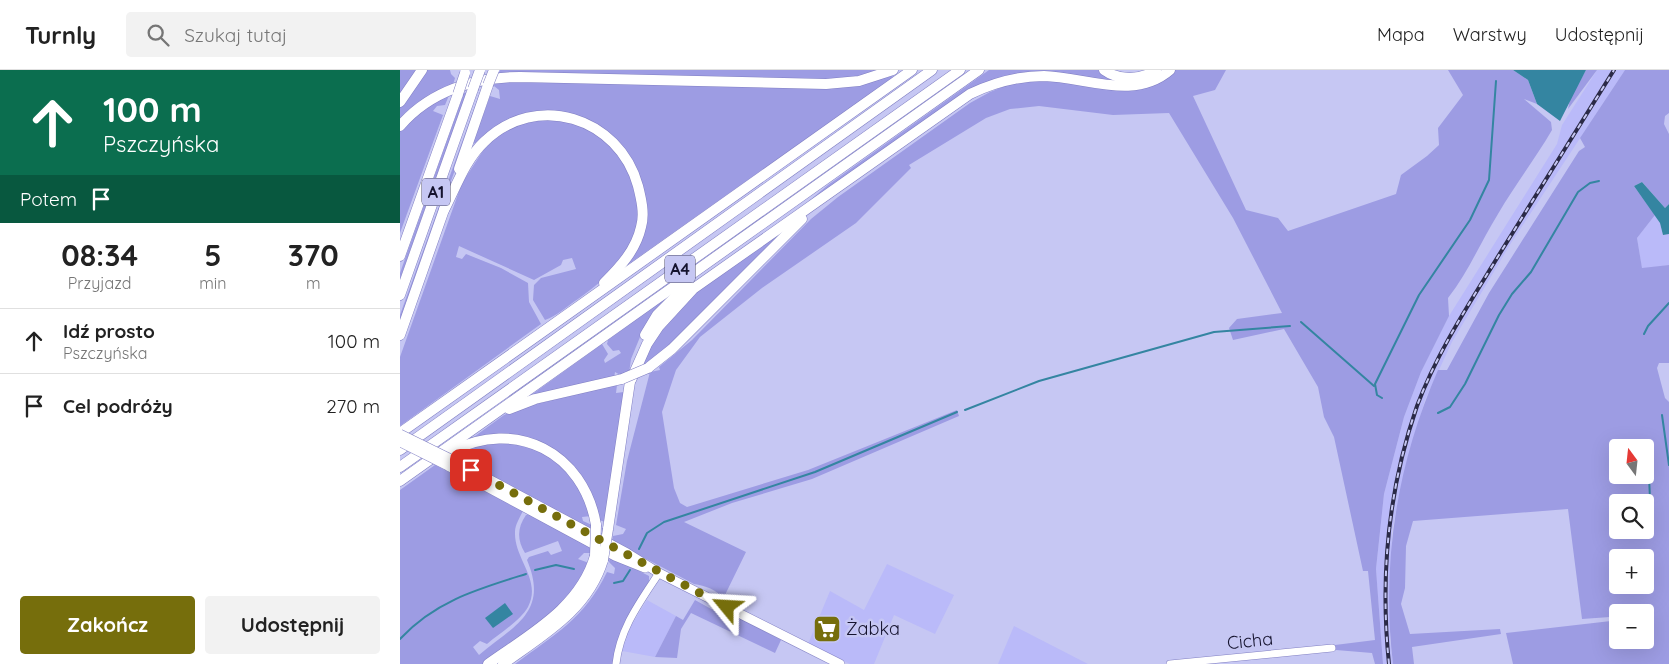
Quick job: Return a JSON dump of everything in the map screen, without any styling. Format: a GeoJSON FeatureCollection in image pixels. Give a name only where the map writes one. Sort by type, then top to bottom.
{"type":"FeatureCollection","features":[{"type":"Feature","properties":{"kind":"highway"},"geometry":{"type":"LineString","coordinates":[[400,102],[422,70]]}},
{"type":"Feature","properties":{"kind":"highway","name":"A1"},"geometry":{"type":"LineString","coordinates":[[400,294],[480,70]]}},
{"type":"Feature","properties":{"kind":"highway"},"geometry":{"type":"LineString","coordinates":[[400,335],[494,70]]}},
{"type":"Feature","properties":{"kind":"highway"},"geometry":{"type":"LineString","coordinates":[[400,126],[423,105],[448,90],[476,80],[499,77],[826,84],[860,81],[893,70]]}},
{"type":"Feature","properties":{"kind":"highway"},"geometry":{"type":"LineString","coordinates":[[400,434],[912,70]]}},
{"type":"Feature","properties":{"kind":"highway","name":"A4"},"geometry":{"type":"LineString","coordinates":[[400,450],[932,70]]}},
{"type":"Feature","properties":{"kind":"highway","name":"A4"},"geometry":{"type":"LineString","coordinates":[[400,467],[960,70]]}},
{"type":"Feature","properties":{"kind":"highway"},"geometry":{"type":"LineString","coordinates":[[400,481],[979,70]]}},
{"type":"Feature","properties":{"kind":"highway"},"geometry":{"type":"LineString","coordinates":[[1104,70],[1126,78],[1143,76],[1156,70]]}},
{"type":"Feature","properties":{"kind":"highway"},"geometry":{"type":"LineString","coordinates":[[626,380],[659,326],[693,289],[956,103],[997,83],[1011,79],[1042,76],[1138,86],[1155,81],[1170,70]]}},
{"type":"Feature","properties":{"kind":"highway","name":"A1"},"geometry":{"type":"LineString","coordinates":[[400,256],[465,72]]}},
{"type":"Feature","properties":{"kind":"highway"},"geometry":{"type":"LineString","coordinates":[[444,210],[471,157],[487,139],[504,128],[524,119],[547,116],[573,119],[598,129],[618,147],[634,171],[642,201],[642,226],[628,257],[582,304]]}},
{"type":"Feature","properties":{"kind":"highway"},"geometry":{"type":"LineString","coordinates":[[490,418],[535,399],[626,380],[648,368],[672,349],[785,235],[834,190]]}},
{"type":"Feature","properties":{"kind":"highway"},"geometry":{"type":"LineString","coordinates":[[503,664],[578,606],[594,584],[599,558],[608,530],[626,380],[641,345],[657,315],[681,290],[736,242]]}},
{"type":"Feature","properties":{"kind":"highway"},"geometry":{"type":"LineString","coordinates":[[418,469],[470,443],[493,439],[525,441],[553,454],[572,470],[590,498],[596,525],[599,558],[584,583],[567,606],[488,664]]}},
{"type":"Feature","properties":{"kind":"main road"},"geometry":{"type":"LineString","coordinates":[[400,434],[615,556],[659,573],[840,664]]}},
{"type":"Feature","properties":{"kind":"main road"},"geometry":{"type":"LineString","coordinates":[[400,442],[452,464]]}},
{"type":"Feature","properties":{"kind":"street"},"geometry":{"type":"LineString","coordinates":[[616,664],[622,637],[631,615],[659,573]]}},
{"type":"Feature","properties":{"kind":"street","name":"Cicha"},"geometry":{"type":"LineString","coordinates":[[1170,664],[1332,648]]}},
{"type":"Feature","properties":{"kind":"shaded area"},"geometry":{"type":"Polygon","coordinates":[[[400,70],[416,70],[400,93],[400,70]]]}},
{"type":"Feature","properties":{"kind":"shaded area"},"geometry":{"type":"Polygon","coordinates":[[[426,70],[450,70],[455,78],[453,85],[400,120],[400,107],[426,70]]]}},
{"type":"Feature","properties":{"kind":"shaded area"},"geometry":{"type":"Polygon","coordinates":[[[500,70],[886,70],[838,80],[498,74],[500,70]]]}},
{"type":"Feature","properties":{"kind":"shaded area"},"geometry":{"type":"Polygon","coordinates":[[[989,70],[1098,70],[1116,80],[1116,82],[1004,78],[797,211],[828,185],[989,70]]]}},
{"type":"Feature","properties":{"kind":"shaded area"},"geometry":{"type":"Polygon","coordinates":[[[1174,70],[1226,70],[1215,90],[1193,96],[1246,210],[1278,218],[1288,231],[1396,194],[1401,175],[1439,145],[1438,128],[1463,95],[1448,70],[1513,70],[1528,80],[1537,104],[1524,99],[1551,122],[1552,130],[1505,203],[1462,278],[1448,298],[1449,316],[1421,372],[1404,417],[1384,494],[1376,569],[1383,664],[1375,664],[1372,653],[1336,650],[1335,645],[1375,640],[1368,571],[1363,571],[1334,437],[1324,417],[1318,387],[1284,329],[1233,340],[1229,328],[1237,319],[1282,313],[1233,218],[1169,113],[1113,115],[1039,106],[1010,109],[986,118],[909,165],[911,168],[856,223],[762,288],[700,337],[676,370],[662,412],[674,488],[680,503],[687,507],[808,470],[957,410],[959,416],[812,479],[732,503],[684,522],[746,552],[723,599],[714,590],[694,584],[612,541],[613,536],[623,534],[626,529],[616,525],[627,461],[650,372],[660,370],[659,367],[692,340],[811,219],[838,197],[970,103],[990,92],[1013,83],[1043,80],[1122,89],[1146,88],[1165,79],[1174,70]]]}},
{"type":"Feature","properties":{"kind":"shaded area"},"geometry":{"type":"Polygon","coordinates":[[[1513,70],[1586,70],[1560,121],[1537,104],[1528,80],[1513,70]]]}},
{"type":"Feature","properties":{"kind":"shaded area"},"geometry":{"type":"Polygon","coordinates":[[[1586,70],[1597,70],[1568,109],[1570,99],[1586,70]]]}},
{"type":"Feature","properties":{"kind":"shaded area"},"geometry":{"type":"Polygon","coordinates":[[[1597,70],[1625,70],[1511,243],[1452,342],[1425,400],[1405,469],[1392,530],[1390,641],[1393,664],[1383,664],[1376,569],[1384,494],[1404,417],[1421,372],[1449,316],[1557,144],[1562,125],[1597,70]]]}},
{"type":"Feature","properties":{"kind":"shaded area"},"geometry":{"type":"Polygon","coordinates":[[[1625,70],[1669,70],[1669,113],[1665,116],[1664,124],[1669,134],[1669,204],[1665,208],[1642,182],[1634,186],[1655,215],[1637,238],[1642,268],[1669,265],[1669,363],[1659,363],[1657,368],[1665,398],[1669,402],[1669,664],[1513,664],[1506,633],[1609,621],[1609,649],[1654,649],[1654,604],[1609,604],[1609,617],[1582,619],[1568,509],[1413,521],[1406,546],[1405,588],[1401,604],[1410,634],[1500,629],[1501,634],[1412,647],[1414,664],[1393,664],[1389,588],[1391,551],[1403,477],[1424,405],[1438,370],[1447,370],[1489,293],[1579,151],[1585,147],[1580,138],[1625,70]]]}},
{"type":"Feature","properties":{"kind":"shaded area"},"geometry":{"type":"Polygon","coordinates":[[[894,77],[623,268],[641,232],[636,168],[626,151],[611,135],[534,113],[477,144],[473,143],[490,96],[500,99],[499,90],[494,86],[495,82],[853,86],[894,77]]]}},
{"type":"Feature","properties":{"kind":"shaded area"},"geometry":{"type":"Polygon","coordinates":[[[484,88],[400,325],[400,315],[481,89],[484,88]]]}},
{"type":"Feature","properties":{"kind":"shaded area"},"geometry":{"type":"Polygon","coordinates":[[[467,92],[400,279],[400,273],[464,93],[467,92]]]}},
{"type":"Feature","properties":{"kind":"shaded area"},"geometry":{"type":"Polygon","coordinates":[[[450,93],[445,105],[437,106],[433,111],[443,115],[400,233],[400,130],[416,114],[450,93]]]}},
{"type":"Feature","properties":{"kind":"shaded area"},"geometry":{"type":"Polygon","coordinates":[[[554,118],[583,127],[603,137],[619,152],[627,165],[637,194],[638,209],[638,225],[628,252],[611,272],[585,294],[545,320],[533,300],[534,285],[541,278],[576,269],[572,258],[563,260],[561,265],[534,280],[459,246],[456,257],[462,259],[466,254],[501,268],[528,283],[529,302],[541,324],[400,426],[400,357],[462,183],[486,146],[504,131],[520,124],[554,118]]]}},
{"type":"Feature","properties":{"kind":"shaded area"},"geometry":{"type":"Polygon","coordinates":[[[1642,182],[1665,208],[1669,204],[1669,234],[1663,235],[1660,223],[1634,186],[1642,182]]]}},
{"type":"Feature","properties":{"kind":"shaded area"},"geometry":{"type":"Polygon","coordinates":[[[1655,215],[1660,223],[1663,235],[1669,234],[1669,265],[1642,269],[1637,238],[1655,215]]]}},
{"type":"Feature","properties":{"kind":"shaded area"},"geometry":{"type":"Polygon","coordinates":[[[793,223],[668,348],[641,367],[653,341],[685,300],[793,223]]]}},
{"type":"Feature","properties":{"kind":"shaded area"},"geometry":{"type":"Polygon","coordinates":[[[667,297],[640,337],[631,359],[629,373],[622,376],[615,372],[614,379],[527,398],[602,344],[608,354],[604,360],[605,363],[621,353],[619,350],[613,351],[607,344],[608,340],[667,297]]]}},
{"type":"Feature","properties":{"kind":"shaded area"},"geometry":{"type":"Polygon","coordinates":[[[617,385],[616,393],[624,392],[605,522],[599,520],[596,507],[552,450],[471,439],[504,415],[519,408],[617,385]]]}},
{"type":"Feature","properties":{"kind":"shaded area"},"geometry":{"type":"Polygon","coordinates":[[[485,442],[524,444],[553,458],[574,477],[591,516],[582,517],[583,521],[592,525],[592,530],[452,454],[485,442]]]}},
{"type":"Feature","properties":{"kind":"shaded area"},"geometry":{"type":"Polygon","coordinates":[[[435,465],[523,511],[515,532],[516,542],[532,588],[528,607],[515,622],[487,644],[480,641],[473,647],[479,655],[516,625],[525,616],[531,605],[534,593],[533,578],[527,560],[529,557],[548,551],[551,555],[562,551],[558,541],[525,553],[519,539],[519,534],[526,515],[530,514],[592,546],[591,553],[584,553],[578,559],[589,563],[582,580],[552,614],[483,664],[400,664],[400,490],[435,465]]]}},
{"type":"Feature","properties":{"kind":"shaded area"},"geometry":{"type":"Polygon","coordinates":[[[610,556],[649,576],[649,581],[631,611],[623,630],[614,664],[515,664],[579,614],[589,602],[607,572],[614,574],[615,568],[609,562],[610,556]]]}},
{"type":"Feature","properties":{"kind":"shaded area"},"geometry":{"type":"Polygon","coordinates":[[[887,564],[954,595],[935,634],[894,615],[874,664],[850,664],[808,644],[830,591],[864,610],[887,564]]]}},
{"type":"Feature","properties":{"kind":"shaded area"},"geometry":{"type":"Polygon","coordinates":[[[647,600],[676,616],[655,657],[622,651],[631,626],[647,600]]]}},
{"type":"Feature","properties":{"kind":"shaded area"},"geometry":{"type":"Polygon","coordinates":[[[695,600],[722,615],[741,619],[781,640],[775,653],[691,613],[681,629],[677,658],[655,657],[676,616],[683,620],[695,600]]]}},
{"type":"Feature","properties":{"kind":"shaded area"},"geometry":{"type":"Polygon","coordinates":[[[505,603],[513,614],[493,628],[485,618],[505,603]]]}},
{"type":"Feature","properties":{"kind":"shaded area"},"geometry":{"type":"Polygon","coordinates":[[[1014,626],[1088,664],[998,664],[1014,626]]]}},
{"type":"Feature","properties":{"kind":"waterway"},"geometry":{"type":"LineString","coordinates":[[1382,398],[1377,395],[1375,384],[1419,295],[1470,220],[1489,180],[1496,81]]}},
{"type":"Feature","properties":{"kind":"waterway"},"geometry":{"type":"LineString","coordinates":[[1438,413],[1450,407],[1465,384],[1499,315],[1512,294],[1531,272],[1578,192],[1590,183],[1599,181]]}},
{"type":"Feature","properties":{"kind":"waterway"},"geometry":{"type":"LineString","coordinates":[[1644,334],[1648,326],[1669,303]]}},
{"type":"Feature","properties":{"kind":"waterway"},"geometry":{"type":"LineString","coordinates":[[1301,322],[1374,386]]}},
{"type":"Feature","properties":{"kind":"waterway"},"geometry":{"type":"LineString","coordinates":[[965,410],[1039,381],[1214,332],[1290,326]]}},
{"type":"Feature","properties":{"kind":"waterway"},"geometry":{"type":"LineString","coordinates":[[639,549],[647,533],[664,522],[815,472],[957,412]]}},
{"type":"Feature","properties":{"kind":"waterway"},"geometry":{"type":"LineString","coordinates":[[1662,415],[1669,465]]}},
{"type":"Feature","properties":{"kind":"waterway"},"geometry":{"type":"LineString","coordinates":[[1649,484],[1650,494]]}},
{"type":"Feature","properties":{"kind":"waterway"},"geometry":{"type":"LineString","coordinates":[[535,570],[556,565],[574,569]]}},
{"type":"Feature","properties":{"kind":"waterway"},"geometry":{"type":"LineString","coordinates":[[614,583],[623,581],[630,570]]}},
{"type":"Feature","properties":{"kind":"waterway"},"geometry":{"type":"LineString","coordinates":[[400,639],[428,615],[458,598],[526,574]]}},
{"type":"Feature","properties":{"kind":"railway"},"geometry":{"type":"LineString","coordinates":[[1389,664],[1386,631],[1386,566],[1389,534],[1399,470],[1417,406],[1425,385],[1456,326],[1614,70]]}},
{"type":"Feature","properties":{"kind":"place","name":"Żabka"},"geometry":{"type":"Point","coordinates":[827,629]}},
{"type":"Feature","properties":{"kind":"route"},"geometry":{"type":"LineString","coordinates":[[471,470],[627,553],[659,573],[727,607]]}}]}
